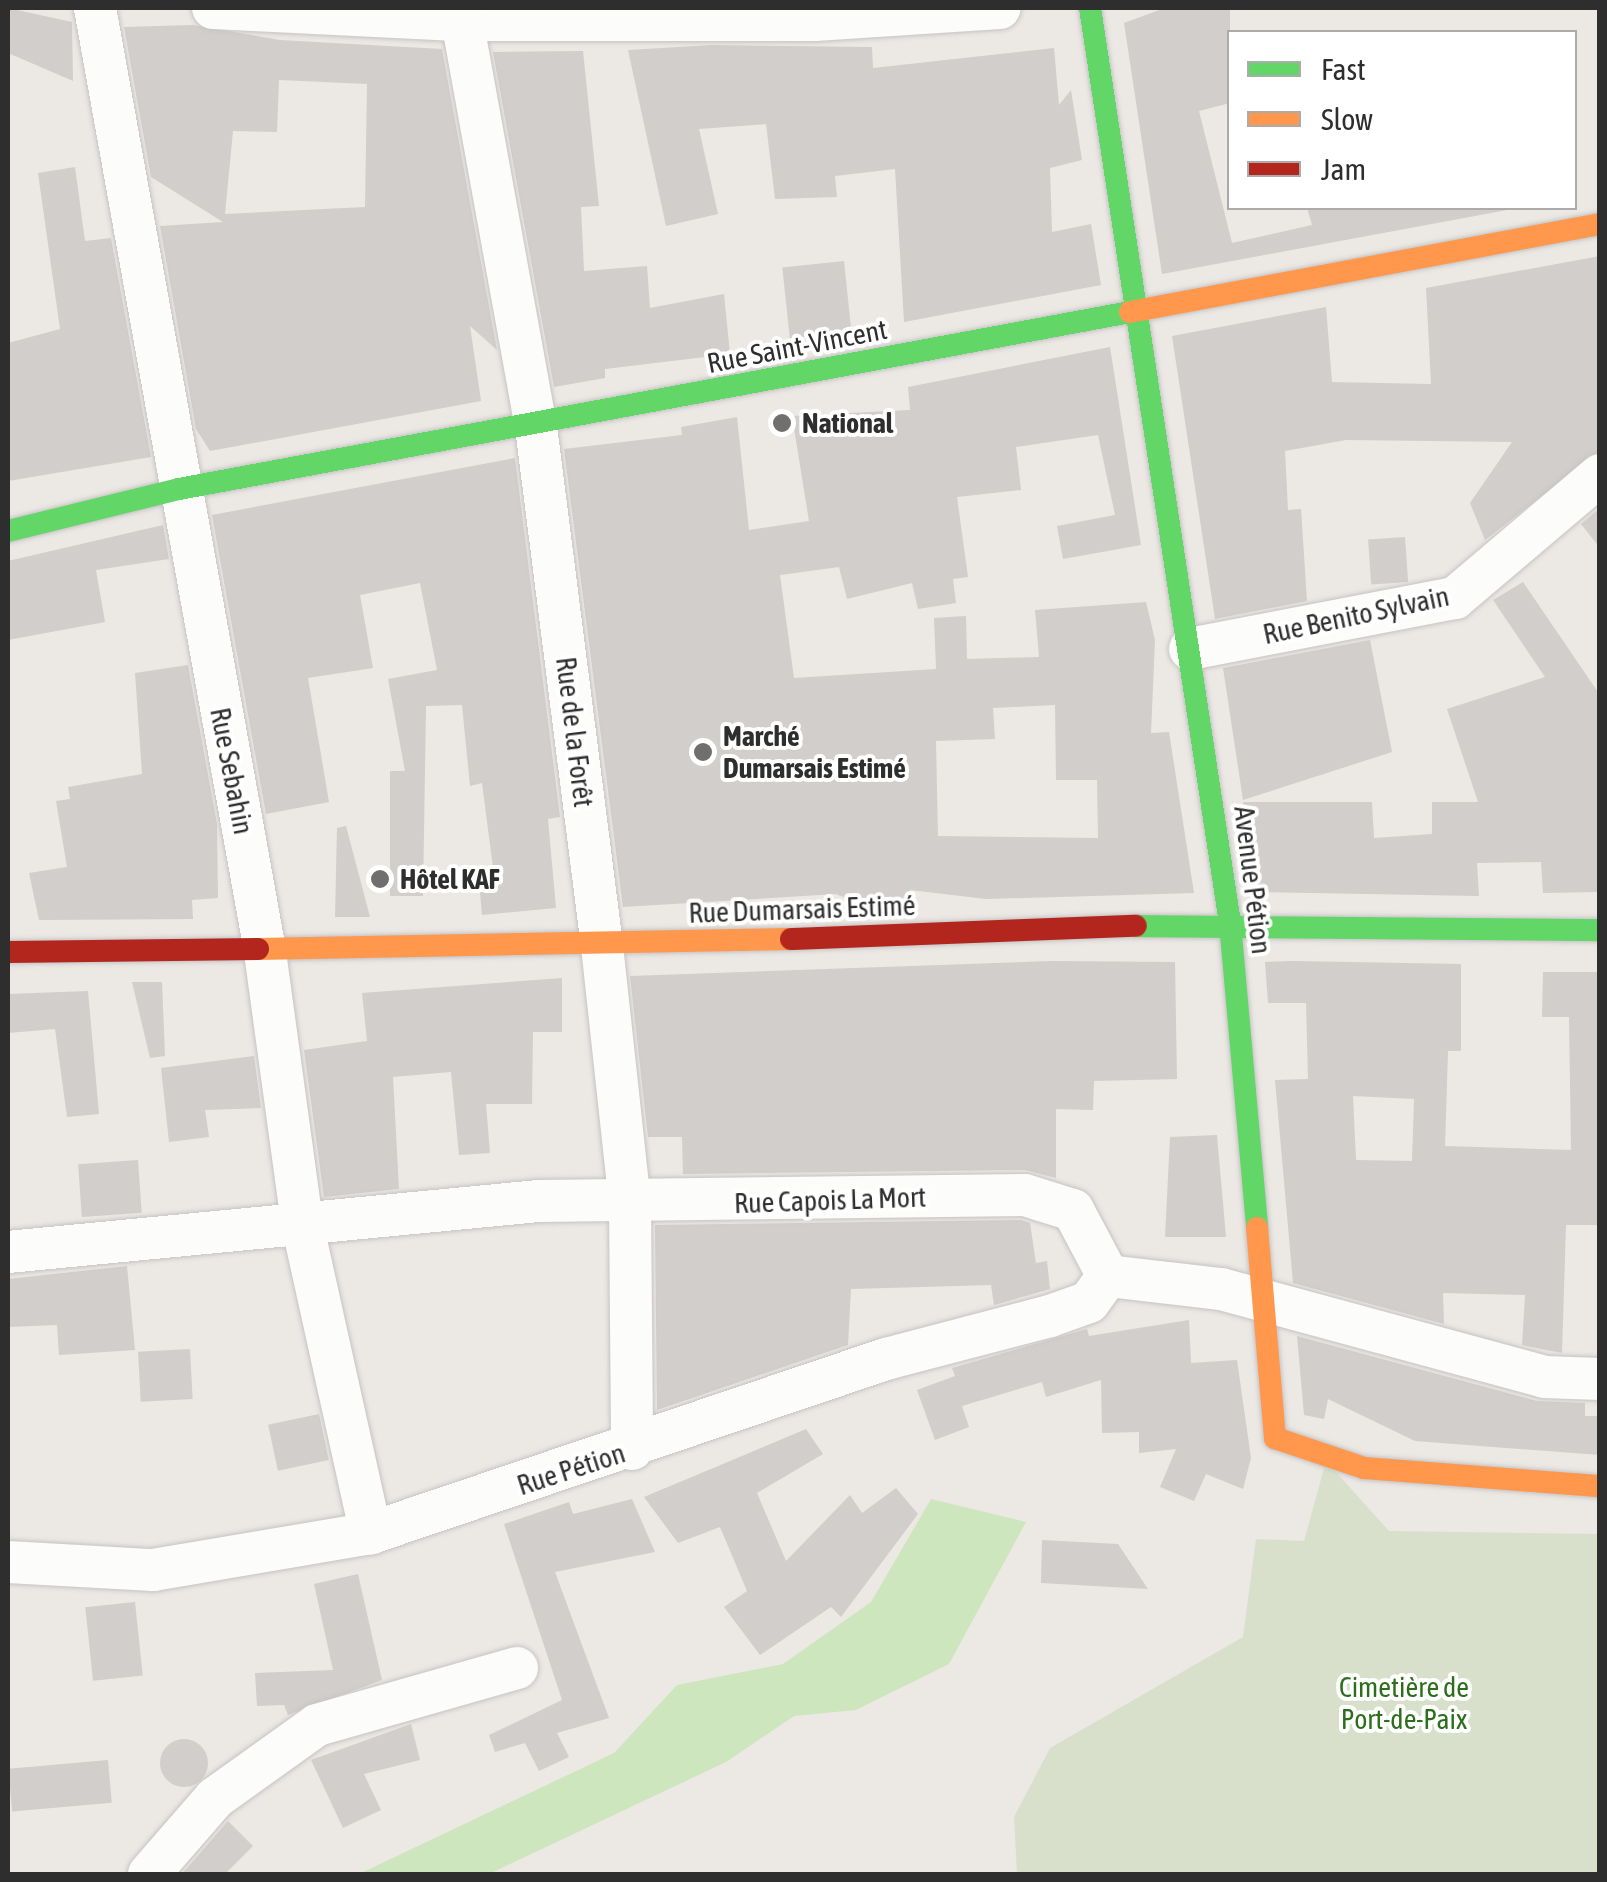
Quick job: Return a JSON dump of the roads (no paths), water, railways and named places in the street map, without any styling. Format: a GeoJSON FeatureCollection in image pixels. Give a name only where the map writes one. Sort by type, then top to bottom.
{"type":"FeatureCollection","features":[{"type":"Feature","properties":{"kind":"main road","name":"Avenue Pétion"},"geometry":{"type":"LineString","coordinates":[[1090,8],[1230,923],[1275,1438],[1364,1468],[1600,1486]]}},
{"type":"Feature","properties":{"kind":"main road","name":"Rue Saint-Vincent"},"geometry":{"type":"LineString","coordinates":[[8,532],[179,489],[536,427],[1600,224]]}},
{"type":"Feature","properties":{"kind":"main road","name":"Rue Dumarsais Estimé"},"geometry":{"type":"LineString","coordinates":[[8,952],[264,945],[602,946],[1230,923],[1600,930]]}},
{"type":"Feature","properties":{"kind":"street","name":"Rue Sebahin"},"geometry":{"type":"LineString","coordinates":[[94,8],[264,945],[302,1223],[371,1533]]}},
{"type":"Feature","properties":{"kind":"street"},"geometry":{"type":"LineString","coordinates":[[214,8],[462,20],[815,20],[1000,8]]}},
{"type":"Feature","properties":{"kind":"street","name":"Rue de la Forêt"},"geometry":{"type":"LineString","coordinates":[[462,20],[536,427],[602,946],[630,1205],[632,1449]]}},
{"type":"Feature","properties":{"kind":"street","name":"Rue Benito Sylvain"},"geometry":{"type":"LineString","coordinates":[[1190,649],[1455,598],[1600,475]]}},
{"type":"Feature","properties":{"kind":"street","name":"Rue Capois La Mort"},"geometry":{"type":"LineString","coordinates":[[8,1252],[539,1200],[630,1205],[1024,1195],[1073,1210],[1108,1276]]}},
{"type":"Feature","properties":{"kind":"street"},"geometry":{"type":"LineString","coordinates":[[1108,1276],[1264,1303],[1544,1378],[1600,1378]]}},
{"type":"Feature","properties":{"kind":"street","name":"Rue Pétion"},"geometry":{"type":"LineString","coordinates":[[8,1562],[153,1570],[371,1533],[632,1449],[886,1359],[1050,1316],[1089,1302],[1108,1276]]}},
{"type":"Feature","properties":{"kind":"street"},"geometry":{"type":"LineString","coordinates":[[150,1874],[216,1798],[317,1725],[518,1668]]}},
{"type":"Feature","properties":{"kind":"place","name":"National"},"geometry":{"type":"Point","coordinates":[782,423]}},
{"type":"Feature","properties":{"kind":"place","name":"Marché Dumarsais Estimé"},"geometry":{"type":"Point","coordinates":[703,752]}},
{"type":"Feature","properties":{"kind":"place","name":"Hôtel KAF"},"geometry":{"type":"Point","coordinates":[380,879]}},
{"type":"Feature","properties":{"kind":"park label","name":"Cimetière de Port-de-Paix"},"geometry":{"type":"Point","coordinates":[1404,1703]}}]}
